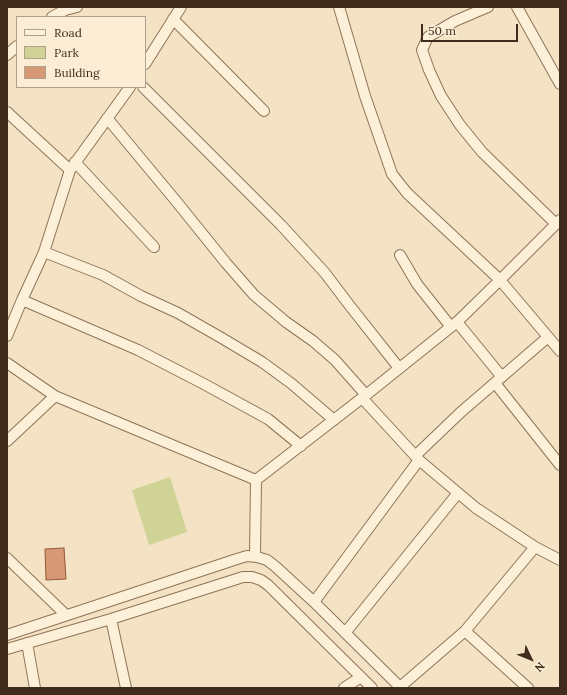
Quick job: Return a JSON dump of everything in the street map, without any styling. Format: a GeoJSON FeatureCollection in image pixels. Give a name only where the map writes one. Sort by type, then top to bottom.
{"type":"FeatureCollection","features":[{"type":"Feature","properties":{"kind":"street"},"geometry":{"type":"LineString","coordinates":[[54,16],[65,10],[77,7]]}},
{"type":"Feature","properties":{"kind":"street"},"geometry":{"type":"LineString","coordinates":[[146,62],[181,7]]}},
{"type":"Feature","properties":{"kind":"street"},"geometry":{"type":"LineString","coordinates":[[339,7],[392,174],[407,193],[500,280],[560,350]]}},
{"type":"Feature","properties":{"kind":"street"},"geometry":{"type":"LineString","coordinates":[[256,480],[364,397],[454,324],[558,222],[482,152],[460,125],[441,96],[422,50],[428,37],[456,21],[488,7]]}},
{"type":"Feature","properties":{"kind":"street"},"geometry":{"type":"LineString","coordinates":[[517,7],[560,84]]}},
{"type":"Feature","properties":{"kind":"street"},"geometry":{"type":"LineString","coordinates":[[173,19],[264,111]]}},
{"type":"Feature","properties":{"kind":"street"},"geometry":{"type":"LineString","coordinates":[[7,55],[16,47]]}},
{"type":"Feature","properties":{"kind":"street"},"geometry":{"type":"LineString","coordinates":[[7,336],[44,252],[72,166],[129,88]]}},
{"type":"Feature","properties":{"kind":"street"},"geometry":{"type":"LineString","coordinates":[[144,88],[281,224],[325,273],[399,368]]}},
{"type":"Feature","properties":{"kind":"street"},"geometry":{"type":"LineString","coordinates":[[7,112],[72,166],[154,247]]}},
{"type":"Feature","properties":{"kind":"street"},"geometry":{"type":"LineString","coordinates":[[107,118],[254,295],[286,322],[314,341],[335,360],[364,397],[417,458],[476,508],[535,547],[560,560]]}},
{"type":"Feature","properties":{"kind":"street"},"geometry":{"type":"LineString","coordinates":[[44,252],[103,275],[141,296],[178,313],[220,337],[262,362],[292,384],[334,420]]}},
{"type":"Feature","properties":{"kind":"street"},"geometry":{"type":"LineString","coordinates":[[400,255],[417,284],[454,324],[498,380],[560,465]]}},
{"type":"Feature","properties":{"kind":"street"},"geometry":{"type":"LineString","coordinates":[[22,300],[138,350],[268,420],[300,446]]}},
{"type":"Feature","properties":{"kind":"street"},"geometry":{"type":"LineString","coordinates":[[314,602],[417,458],[461,412],[548,336]]}},
{"type":"Feature","properties":{"kind":"street"},"geometry":{"type":"LineString","coordinates":[[7,363],[55,396],[256,480]]}},
{"type":"Feature","properties":{"kind":"street"},"geometry":{"type":"LineString","coordinates":[[7,441],[55,396]]}},
{"type":"Feature","properties":{"kind":"street"},"geometry":{"type":"LineString","coordinates":[[255,556],[256,480]]}},
{"type":"Feature","properties":{"kind":"street"},"geometry":{"type":"LineString","coordinates":[[345,633],[458,493]]}},
{"type":"Feature","properties":{"kind":"street"},"geometry":{"type":"LineString","coordinates":[[7,635],[237,559],[247,556],[255,556],[267,560],[314,602],[400,688],[465,631],[535,547]]}},
{"type":"Feature","properties":{"kind":"street"},"geometry":{"type":"LineString","coordinates":[[7,558],[66,615]]}},
{"type":"Feature","properties":{"kind":"street"},"geometry":{"type":"LineString","coordinates":[[7,649],[111,619],[243,577],[252,577],[261,580],[268,585],[372,688]]}},
{"type":"Feature","properties":{"kind":"street"},"geometry":{"type":"LineString","coordinates":[[111,619],[126,688]]}},
{"type":"Feature","properties":{"kind":"street"},"geometry":{"type":"LineString","coordinates":[[465,631],[528,688]]}},
{"type":"Feature","properties":{"kind":"street"},"geometry":{"type":"LineString","coordinates":[[28,643],[35,688]]}},
{"type":"Feature","properties":{"kind":"street"},"geometry":{"type":"LineString","coordinates":[[344,688],[361,677]]}},
{"type":"Feature","properties":{"kind":"green space"},"geometry":{"type":"Polygon","coordinates":[[[170,477],[187,532],[149,545],[132,490],[170,477]]]}},
{"type":"Feature","properties":{"kind":"building"},"geometry":{"type":"Polygon","coordinates":[[[64,548],[66,579],[46,580],[45,549],[64,548]]]}}]}
